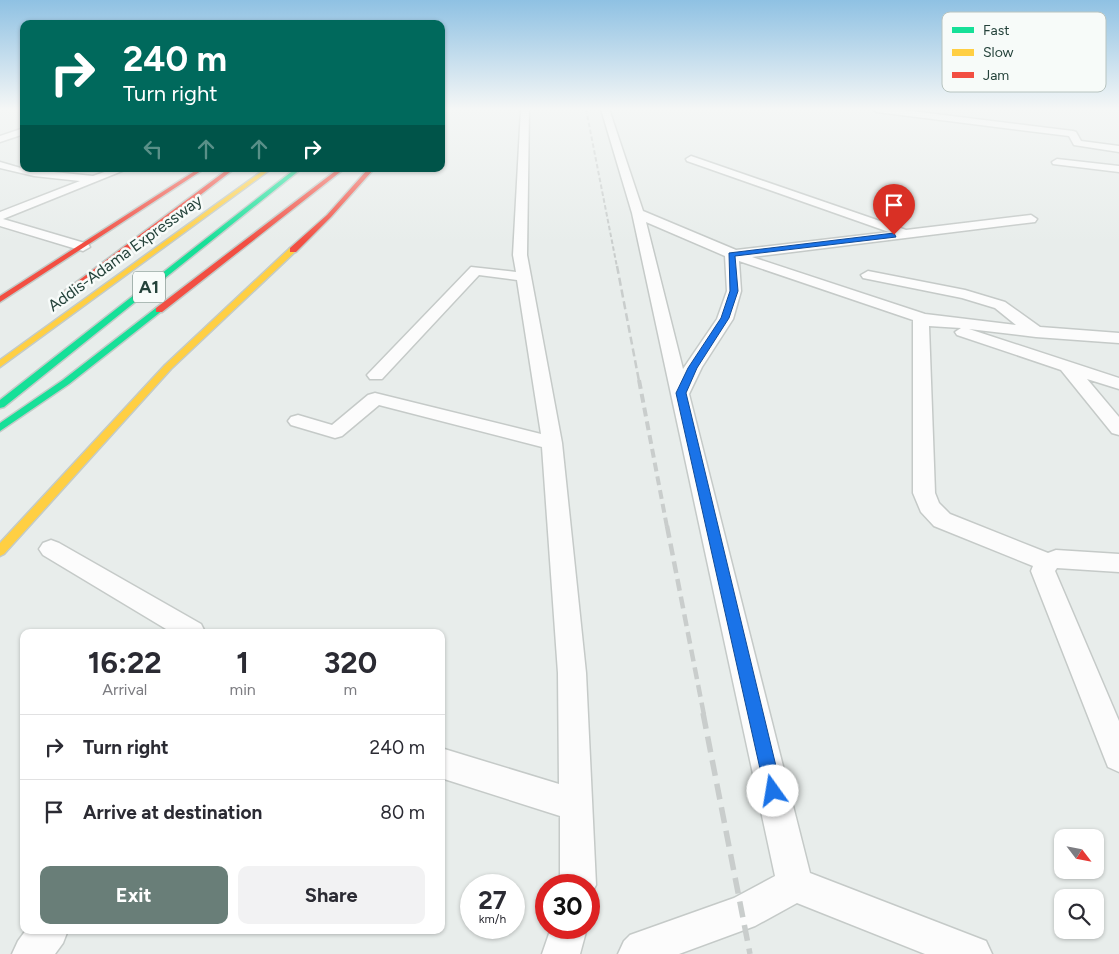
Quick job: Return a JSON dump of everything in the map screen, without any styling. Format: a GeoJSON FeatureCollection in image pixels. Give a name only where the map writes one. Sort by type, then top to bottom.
{"type":"FeatureCollection","features":[{"type":"Feature","properties":{"kind":"main road"},"geometry":{"type":"LineString","coordinates":[[0,300],[84,247],[196,172]]}},
{"type":"Feature","properties":{"kind":"main road"},"geometry":{"type":"LineString","coordinates":[[53,304],[227,172]]}},
{"type":"Feature","properties":{"kind":"main road","name":"Addis-Adama Expressway"},"geometry":{"type":"LineString","coordinates":[[0,364],[264,172]]}},
{"type":"Feature","properties":{"kind":"main road","name":"Addis-Adama Expressway"},"geometry":{"type":"LineString","coordinates":[[0,405],[294,172]]}},
{"type":"Feature","properties":{"kind":"main road"},"geometry":{"type":"LineString","coordinates":[[0,428],[66,382],[337,172]]}},
{"type":"Feature","properties":{"kind":"main road"},"geometry":{"type":"LineString","coordinates":[[0,551],[168,367],[328,216],[368,172]]}},
{"type":"Feature","properties":{"kind":"street"},"geometry":{"type":"LineString","coordinates":[[523,154],[520,255],[552,443],[572,673],[578,874]]}},
{"type":"Feature","properties":{"kind":"street"},"geometry":{"type":"LineString","coordinates":[[619,154],[638,213],[795,885]]}},
{"type":"Feature","properties":{"kind":"street"},"geometry":{"type":"LineString","coordinates":[[0,164],[14,158]]}},
{"type":"Feature","properties":{"kind":"street"},"geometry":{"type":"LineString","coordinates":[[692,159],[908,234]]}},
{"type":"Feature","properties":{"kind":"street"},"geometry":{"type":"LineString","coordinates":[[1057,162],[1119,169]]}},
{"type":"Feature","properties":{"kind":"street"},"geometry":{"type":"LineString","coordinates":[[0,164],[20,169]]}},
{"type":"Feature","properties":{"kind":"street"},"geometry":{"type":"LineString","coordinates":[[30,172],[94,180]]}},
{"type":"Feature","properties":{"kind":"street"},"geometry":{"type":"LineString","coordinates":[[0,216],[114,172]]}},
{"type":"Feature","properties":{"kind":"street"},"geometry":{"type":"LineString","coordinates":[[638,213],[680,234],[732,255],[874,304],[1119,384]]}},
{"type":"Feature","properties":{"kind":"street"},"geometry":{"type":"LineString","coordinates":[[732,255],[1030,219]]}},
{"type":"Feature","properties":{"kind":"street"},"geometry":{"type":"LineString","coordinates":[[0,222],[84,247]]}},
{"type":"Feature","properties":{"kind":"street"},"geometry":{"type":"LineString","coordinates":[[681,393],[693,368],[725,318],[734,291],[732,255]]}},
{"type":"Feature","properties":{"kind":"street"},"geometry":{"type":"LineString","coordinates":[[376,375],[476,270],[524,277]]}},
{"type":"Feature","properties":{"kind":"street"},"geometry":{"type":"LineString","coordinates":[[868,275],[965,294],[1000,305],[1036,332],[1119,429]]}},
{"type":"Feature","properties":{"kind":"street"},"geometry":{"type":"LineString","coordinates":[[921,318],[1036,332],[1119,338]]}},
{"type":"Feature","properties":{"kind":"street"},"geometry":{"type":"LineString","coordinates":[[921,318],[924,493],[929,507],[942,520],[1047,562],[1056,559],[1119,564]]}},
{"type":"Feature","properties":{"kind":"street"},"geometry":{"type":"LineString","coordinates":[[298,421],[335,432],[375,399],[552,443]]}},
{"type":"Feature","properties":{"kind":"street"},"geometry":{"type":"LineString","coordinates":[[52,549],[187,629]]}},
{"type":"Feature","properties":{"kind":"street"},"geometry":{"type":"LineString","coordinates":[[1047,562],[1043,571],[1119,757]]}},
{"type":"Feature","properties":{"kind":"street"},"geometry":{"type":"LineString","coordinates":[[445,763],[576,805]]}},
{"type":"Feature","properties":{"kind":"street"},"geometry":{"type":"LineString","coordinates":[[637,954],[642,948],[742,913],[795,885],[973,954]]}},
{"type":"Feature","properties":{"kind":"street"},"geometry":{"type":"LineString","coordinates":[[31,954],[47,934]]}},
{"type":"Feature","properties":{"kind":"street"},"geometry":{"type":"LineString","coordinates":[[561,954],[566,939]]}},
{"type":"Feature","properties":{"kind":"railway"},"geometry":{"type":"LineString","coordinates":[[595,154],[617,267]]}},
{"type":"Feature","properties":{"kind":"railway"},"geometry":{"type":"LineString","coordinates":[[617,266],[639,381]]}},
{"type":"Feature","properties":{"kind":"railway"},"geometry":{"type":"LineString","coordinates":[[639,380],[667,527]]}},
{"type":"Feature","properties":{"kind":"railway"},"geometry":{"type":"LineString","coordinates":[[667,526],[704,715]]}},
{"type":"Feature","properties":{"kind":"railway"},"geometry":{"type":"LineString","coordinates":[[703,713],[750,954]]}},
{"type":"Feature","properties":{"kind":"traffic: fast"},"geometry":{"type":"LineString","coordinates":[[0,405],[294,172]]}},
{"type":"Feature","properties":{"kind":"traffic: fast"},"geometry":{"type":"LineString","coordinates":[[0,428],[66,382],[159,310]]}},
{"type":"Feature","properties":{"kind":"traffic: slow"},"geometry":{"type":"LineString","coordinates":[[0,364],[264,172]]}},
{"type":"Feature","properties":{"kind":"traffic: slow"},"geometry":{"type":"LineString","coordinates":[[0,551],[168,367],[293,250]]}},
{"type":"Feature","properties":{"kind":"traffic: jam"},"geometry":{"type":"LineString","coordinates":[[0,300],[196,172]]}},
{"type":"Feature","properties":{"kind":"traffic: jam"},"geometry":{"type":"LineString","coordinates":[[65,295],[227,172]]}},
{"type":"Feature","properties":{"kind":"traffic: jam"},"geometry":{"type":"LineString","coordinates":[[159,310],[337,172]]}},
{"type":"Feature","properties":{"kind":"traffic: jam"},"geometry":{"type":"LineString","coordinates":[[293,250],[329,216],[368,172]]}},
{"type":"Feature","properties":{"kind":"route"},"geometry":{"type":"LineString","coordinates":[[773,791],[681,393],[693,368],[725,318],[734,291],[732,255],[894,235]]}}]}
